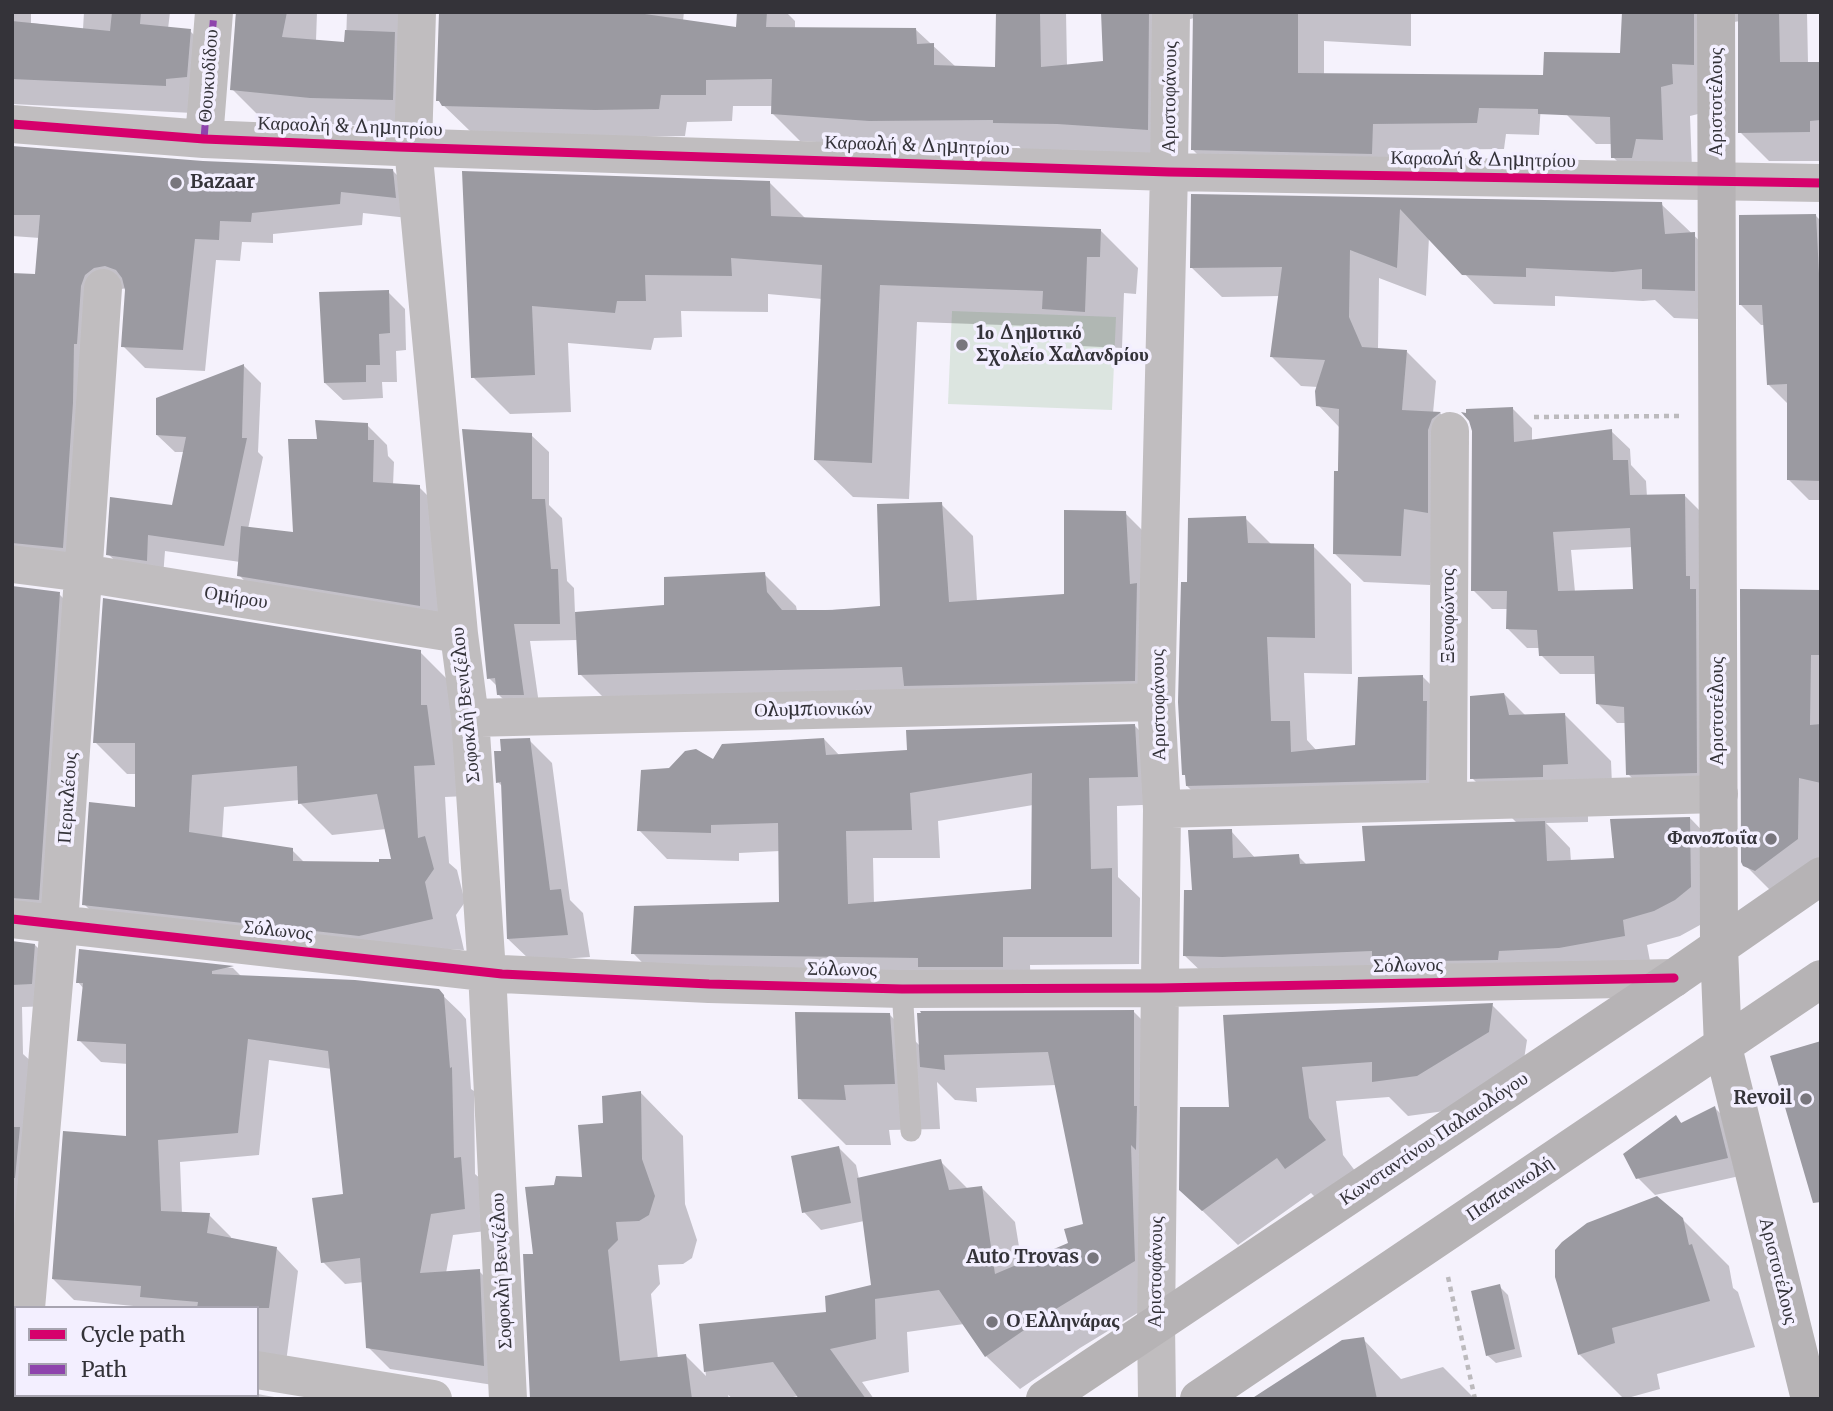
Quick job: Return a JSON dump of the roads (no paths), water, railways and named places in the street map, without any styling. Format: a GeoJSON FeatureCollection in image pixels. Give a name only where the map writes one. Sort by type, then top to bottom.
{"type":"FeatureCollection","features":[{"type":"Feature","properties":{"kind":"main road","name":"Αριστοτέλους"},"geometry":{"type":"LineString","coordinates":[[1716,12],[1719,947],[1723,1047],[1810,1399]]}},
{"type":"Feature","properties":{"kind":"main road","name":"Κωνσταντίνου Παλαιολόγου"},"geometry":{"type":"LineString","coordinates":[[1045,1399],[1674,978],[1821,876]]}},
{"type":"Feature","properties":{"kind":"main road","name":"Παπανικολή"},"geometry":{"type":"LineString","coordinates":[[1199,1399],[1821,979]]}},
{"type":"Feature","properties":{"kind":"street","name":"Θουκυδίδου"},"geometry":{"type":"LineString","coordinates":[[204,139],[214,12]]}},
{"type":"Feature","properties":{"kind":"street","name":"Σοφοκλή Βενιζέλου"},"geometry":{"type":"LineString","coordinates":[[417,12],[413,147],[459,634],[470,718],[508,1399]]}},
{"type":"Feature","properties":{"kind":"street","name":"Αριστοφάνους"},"geometry":{"type":"LineString","coordinates":[[1157,1399],[1162,809],[1156,702],[1170,172],[1171,12]]}},
{"type":"Feature","properties":{"kind":"street","name":"Καραολή & Δημητρίου"},"geometry":{"type":"LineString","coordinates":[[12,124],[204,139],[1170,172],[1821,183]]}},
{"type":"Feature","properties":{"kind":"street","name":"Περικλέους"},"geometry":{"type":"LineString","coordinates":[[26,1306],[59,925],[103,288]]}},
{"type":"Feature","properties":{"kind":"street","name":"Ξενοφώντος"},"geometry":{"type":"LineString","coordinates":[[1448,801],[1450,431]]}},
{"type":"Feature","properties":{"kind":"street","name":"Ομήρου"},"geometry":{"type":"LineString","coordinates":[[12,564],[459,634]]}},
{"type":"Feature","properties":{"kind":"street","name":"Ολυμπιονικών"},"geometry":{"type":"LineString","coordinates":[[470,718],[1156,702]]}},
{"type":"Feature","properties":{"kind":"street"},"geometry":{"type":"LineString","coordinates":[[1162,809],[1719,793]]}},
{"type":"Feature","properties":{"kind":"street","name":"Σόλωνος"},"geometry":{"type":"LineString","coordinates":[[12,919],[486,972],[709,984],[902,989],[1160,988],[1674,978]]}},
{"type":"Feature","properties":{"kind":"street"},"geometry":{"type":"LineString","coordinates":[[259,1370],[433,1399]]}},
{"type":"Feature","properties":{"kind":"lane"},"geometry":{"type":"LineString","coordinates":[[902,989],[911,1130]]}},
{"type":"Feature","properties":{"kind":"place","name":"Bazaar"},"geometry":{"type":"Point","coordinates":[176,183]}},
{"type":"Feature","properties":{"kind":"place","name":"1ο Δημοτικό Σχολείο Χαλανδρίου"},"geometry":{"type":"Point","coordinates":[962,345]}},
{"type":"Feature","properties":{"kind":"place","name":"Φανοποιΐα"},"geometry":{"type":"Point","coordinates":[1771,839]}},
{"type":"Feature","properties":{"kind":"place","name":"Revoil"},"geometry":{"type":"Point","coordinates":[1806,1099]}},
{"type":"Feature","properties":{"kind":"place","name":"Auto Trovas"},"geometry":{"type":"Point","coordinates":[1093,1258]}},
{"type":"Feature","properties":{"kind":"place","name":"Ο Ελληνάρας"},"geometry":{"type":"Point","coordinates":[992,1322]}}]}
